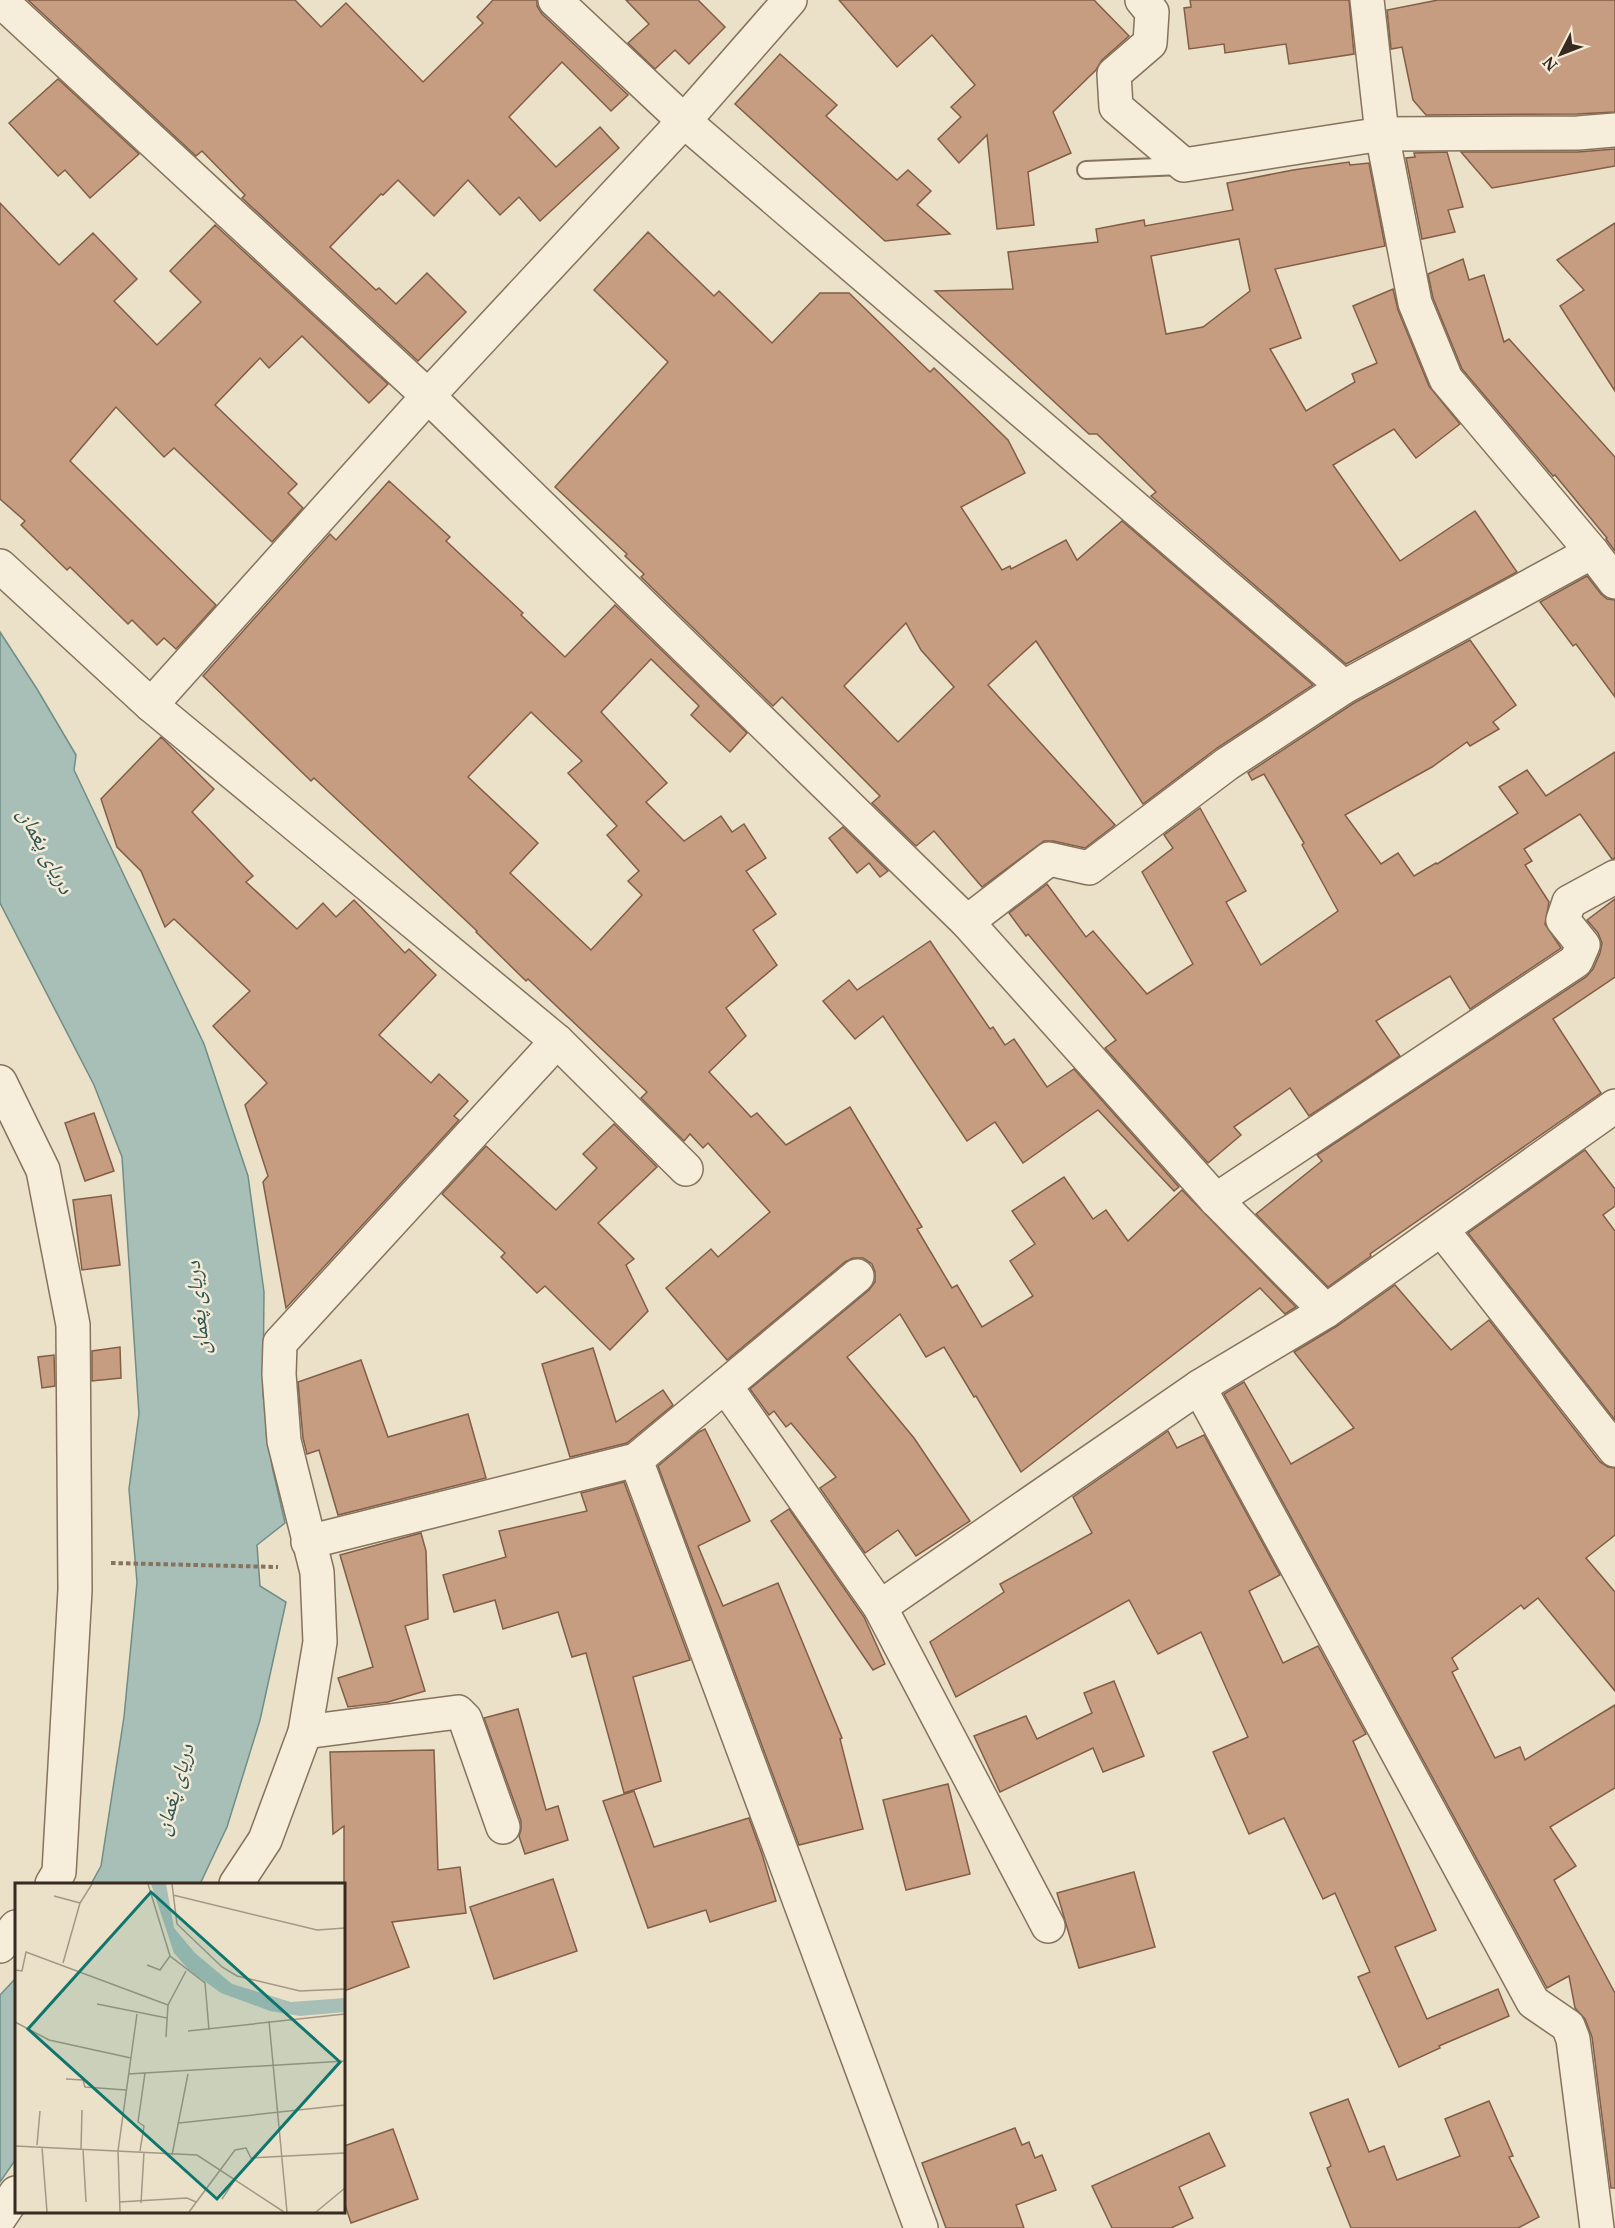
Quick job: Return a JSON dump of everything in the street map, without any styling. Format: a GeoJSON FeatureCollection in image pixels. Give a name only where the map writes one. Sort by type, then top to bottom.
{"type":"FeatureCollection","features":[{"type":"Feature","properties":{"kind":"street"},"geometry":{"type":"LineString","coordinates":[[0,0],[428,396],[967,922],[1216,1200],[1326,1311]]}},
{"type":"Feature","properties":{"kind":"street"},"geometry":{"type":"LineString","coordinates":[[555,0],[684,121],[1344,687]]}},
{"type":"Feature","properties":{"kind":"street"},"geometry":{"type":"LineString","coordinates":[[151,705],[428,396],[684,121],[790,0]]}},
{"type":"Feature","properties":{"kind":"street"},"geometry":{"type":"LineString","coordinates":[[1142,0],[1152,12],[1150,43],[1114,74],[1116,107],[1184,165],[1382,134],[1578,134],[1615,130]]}},
{"type":"Feature","properties":{"kind":"street"},"geometry":{"type":"LineString","coordinates":[[1367,0],[1382,134],[1415,303],[1446,379],[1615,582]]}},
{"type":"Feature","properties":{"kind":"street"},"geometry":{"type":"LineString","coordinates":[[967,922],[1049,859],[1089,868],[1227,764],[1344,687],[1592,552]]}},
{"type":"Feature","properties":{"kind":"street"},"geometry":{"type":"LineString","coordinates":[[0,566],[151,705],[557,1041],[686,1169]]}},
{"type":"Feature","properties":{"kind":"street"},"geometry":{"type":"LineString","coordinates":[[1216,1200],[1576,961],[1582,945],[1563,920],[1569,902],[1615,877]]}},
{"type":"Feature","properties":{"kind":"street"},"geometry":{"type":"LineString","coordinates":[[237,1883],[265,1840],[305,1732],[320,1642],[317,1572],[284,1441],[279,1374],[280,1343],[557,1041]]}},
{"type":"Feature","properties":{"kind":"street"},"geometry":{"type":"LineString","coordinates":[[0,1082],[44,1170],[73,1325],[75,1590],[59,1872],[53,1883]]}},
{"type":"Feature","properties":{"kind":"street"},"geometry":{"type":"LineString","coordinates":[[880,1607],[1199,1387],[1326,1311],[1615,1106]]}},
{"type":"Feature","properties":{"kind":"street"},"geometry":{"type":"LineString","coordinates":[[1442,1230],[1615,1450]]}},
{"type":"Feature","properties":{"kind":"street"},"geometry":{"type":"LineString","coordinates":[[308,1542],[636,1460],[856,1276]]}},
{"type":"Feature","properties":{"kind":"street"},"geometry":{"type":"LineString","coordinates":[[726,1387],[880,1607],[1048,1926]]}},
{"type":"Feature","properties":{"kind":"street"},"geometry":{"type":"LineString","coordinates":[[1199,1387],[1533,2002],[1568,2026],[1573,2039],[1597,2228]]}},
{"type":"Feature","properties":{"kind":"street"},"geometry":{"type":"LineString","coordinates":[[636,1460],[921,2228]]}},
{"type":"Feature","properties":{"kind":"street"},"geometry":{"type":"LineString","coordinates":[[305,1732],[458,1712],[465,1719],[502,1827]]}},
{"type":"Feature","properties":{"kind":"street"},"geometry":{"type":"LineString","coordinates":[[0,1946],[15,1929]]}},
{"type":"Feature","properties":{"kind":"street"},"geometry":{"type":"LineString","coordinates":[[0,2217],[15,2194]]}},
{"type":"Feature","properties":{"kind":"lane"},"geometry":{"type":"LineString","coordinates":[[1086,170],[1184,165]]}},
{"type":"Feature","properties":{"kind":"path"},"geometry":{"type":"LineString","coordinates":[[121,1563],[265,1565]]}},
{"type":"Feature","properties":{"kind":"water","name":"دریای پغمان"},"geometry":{"type":"Polygon","coordinates":[[[0,632],[76,755],[74,770],[204,1044],[248,1176],[264,1292],[263,1394],[272,1466],[285,1523],[257,1545],[260,1586],[286,1602],[260,1720],[227,1827],[200,1883],[92,1883],[101,1866],[124,1717],[137,1582],[129,1489],[139,1414],[122,1157],[94,1085],[0,903],[0,632]]]}},
{"type":"Feature","properties":{"kind":"water"},"geometry":{"type":"Polygon","coordinates":[[[15,1979],[15,2160],[0,2182],[0,1995],[15,1979]]]}},
{"type":"Feature","properties":{"kind":"building"},"geometry":{"type":"Polygon","coordinates":[[[28,0],[295,0],[321,27],[346,3],[423,82],[483,23],[477,17],[493,0],[537,0],[537,6],[542,14],[628,95],[611,111],[562,62],[509,117],[556,167],[600,127],[619,148],[540,221],[519,197],[500,215],[468,180],[434,216],[398,180],[383,195],[381,194],[330,247],[376,290],[379,288],[396,304],[427,273],[466,312],[418,361],[242,198],[245,195],[202,151],[196,156],[28,0]]]}},
{"type":"Feature","properties":{"kind":"building"},"geometry":{"type":"Polygon","coordinates":[[[626,0],[698,0],[725,27],[689,64],[675,50],[655,69],[628,43],[649,24],[626,0]]]}},
{"type":"Feature","properties":{"kind":"building"},"geometry":{"type":"Polygon","coordinates":[[[839,0],[1094,0],[1129,36],[1102,60],[1096,70],[1053,112],[1071,153],[1028,172],[1034,225],[997,229],[987,135],[959,163],[938,139],[961,117],[951,107],[975,85],[932,35],[897,67],[839,0]]]}},
{"type":"Feature","properties":{"kind":"building"},"geometry":{"type":"Polygon","coordinates":[[[1190,0],[1349,0],[1354,54],[1289,64],[1286,44],[1225,53],[1224,44],[1189,49],[1184,8],[1191,7],[1190,0]]]}},
{"type":"Feature","properties":{"kind":"building"},"geometry":{"type":"Polygon","coordinates":[[[1438,0],[1615,0],[1615,112],[1426,115],[1413,100],[1402,47],[1391,49],[1387,10],[1438,0]]]}},
{"type":"Feature","properties":{"kind":"building"},"geometry":{"type":"Polygon","coordinates":[[[780,54],[837,105],[826,116],[897,180],[908,170],[931,191],[917,205],[950,234],[885,241],[735,104],[780,54]]]}},
{"type":"Feature","properties":{"kind":"building"},"geometry":{"type":"Polygon","coordinates":[[[58,79],[139,154],[90,198],[65,170],[58,176],[9,123],[58,79]]]}},
{"type":"Feature","properties":{"kind":"building"},"geometry":{"type":"Polygon","coordinates":[[[1615,149],[1615,166],[1492,188],[1461,152],[1578,152],[1615,149]]]}},
{"type":"Feature","properties":{"kind":"building"},"geometry":{"type":"Polygon","coordinates":[[[1447,152],[1463,207],[1448,210],[1455,232],[1422,239],[1406,158],[1415,157],[1414,153],[1447,152]]]}},
{"type":"Feature","properties":{"kind":"building"},"geometry":{"type":"Polygon","coordinates":[[[1349,162],[1350,165],[1369,163],[1385,246],[1275,269],[1301,338],[1270,349],[1306,411],[1355,382],[1352,374],[1377,363],[1353,306],[1393,289],[1398,310],[1429,386],[1460,424],[1416,458],[1394,429],[1333,465],[1400,561],[1475,511],[1517,572],[1346,664],[1151,496],[1156,492],[1097,434],[1089,434],[935,291],[1013,289],[1008,252],[1098,242],[1096,229],[1144,220],[1145,226],[1233,210],[1227,183],[1349,162]],[[1239,239],[1151,256],[1166,334],[1203,327],[1250,291],[1239,239]]]}},
{"type":"Feature","properties":{"kind":"building"},"geometry":{"type":"Polygon","coordinates":[[[0,203],[59,265],[93,233],[137,279],[114,301],[157,345],[201,302],[170,271],[215,225],[388,384],[369,403],[302,336],[269,368],[260,358],[215,405],[297,484],[288,493],[303,508],[272,542],[174,448],[164,457],[116,407],[70,461],[216,605],[176,649],[164,638],[157,645],[132,620],[128,624],[70,567],[67,570],[21,525],[25,521],[0,499],[0,203]]]}},
{"type":"Feature","properties":{"kind":"building"},"geometry":{"type":"Polygon","coordinates":[[[1615,223],[1615,391],[1560,306],[1584,290],[1557,260],[1615,223]]]}},
{"type":"Feature","properties":{"kind":"building"},"geometry":{"type":"Polygon","coordinates":[[[648,232],[714,296],[719,291],[772,343],[820,293],[849,293],[930,372],[934,368],[1008,440],[1025,473],[961,507],[1002,570],[1010,566],[1011,569],[1066,540],[1077,560],[1122,521],[1313,685],[1217,748],[1143,804],[1036,641],[988,685],[1115,825],[1085,848],[1044,841],[982,887],[934,831],[916,846],[872,803],[880,796],[782,697],[773,706],[641,577],[644,574],[625,556],[627,554],[555,487],[668,362],[594,290],[648,232]],[[906,623],[844,686],[898,742],[954,687],[921,650],[906,623]]]}},
{"type":"Feature","properties":{"kind":"building"},"geometry":{"type":"Polygon","coordinates":[[[1463,259],[1469,280],[1484,275],[1504,342],[1509,339],[1615,457],[1615,551],[1555,475],[1553,476],[1462,369],[1433,298],[1428,274],[1463,259]]]}},
{"type":"Feature","properties":{"kind":"building"},"geometry":{"type":"Polygon","coordinates":[[[389,481],[450,537],[446,541],[523,613],[521,615],[565,657],[615,605],[747,733],[730,752],[691,715],[699,706],[651,659],[601,712],[667,783],[646,802],[684,841],[721,816],[732,832],[744,824],[766,858],[746,871],[776,914],[753,930],[777,965],[726,1008],[746,1036],[709,1072],[751,1117],[757,1113],[786,1145],[850,1107],[922,1227],[917,1229],[952,1288],[957,1285],[982,1327],[1033,1296],[1010,1261],[1035,1244],[1012,1211],[1064,1177],[1093,1219],[1106,1210],[1128,1241],[1182,1190],[1296,1307],[1285,1314],[1260,1288],[1021,1472],[944,1347],[926,1357],[900,1314],[847,1357],[914,1438],[970,1521],[916,1556],[898,1530],[865,1553],[820,1488],[836,1477],[791,1423],[786,1427],[774,1411],[769,1415],[750,1389],[869,1290],[875,1282],[872,1264],[863,1258],[853,1258],[845,1262],[727,1360],[666,1288],[711,1249],[718,1257],[770,1212],[708,1143],[703,1148],[690,1134],[684,1141],[641,1098],[647,1092],[528,979],[526,981],[477,931],[314,778],[311,781],[203,676],[330,534],[336,540],[389,481]],[[531,712],[468,777],[538,843],[510,873],[591,950],[642,895],[628,881],[639,871],[607,835],[617,826],[568,773],[582,761],[531,712]]]}},
{"type":"Feature","properties":{"kind":"building"},"geometry":{"type":"Polygon","coordinates":[[[1587,576],[1601,594],[1607,599],[1615,600],[1615,697],[1576,644],[1573,646],[1540,602],[1587,576]]]}},
{"type":"Feature","properties":{"kind":"building"},"geometry":{"type":"Polygon","coordinates":[[[1470,640],[1516,705],[1493,722],[1499,729],[1470,746],[1467,742],[1432,767],[1345,815],[1381,864],[1398,853],[1414,876],[1518,813],[1499,787],[1527,770],[1546,796],[1615,752],[1615,858],[1612,859],[1580,814],[1524,849],[1532,861],[1525,865],[1549,902],[1545,924],[1561,948],[1470,1009],[1450,976],[1376,1021],[1400,1056],[1309,1116],[1290,1088],[1234,1127],[1241,1135],[1208,1163],[1105,1048],[1116,1040],[1028,934],[1026,936],[1009,913],[1047,884],[1086,937],[1093,931],[1147,994],[1193,964],[1142,872],[1173,848],[1164,835],[1200,808],[1246,891],[1226,902],[1261,965],[1338,911],[1302,845],[1304,843],[1264,774],[1252,780],[1248,773],[1354,703],[1470,640]]]}},
{"type":"Feature","properties":{"kind":"building"},"geometry":{"type":"Polygon","coordinates":[[[161,737],[214,789],[192,812],[253,876],[246,882],[297,929],[323,903],[336,917],[354,900],[405,953],[409,949],[436,975],[379,1035],[431,1083],[439,1074],[468,1101],[454,1116],[459,1120],[286,1308],[263,1182],[268,1176],[245,1105],[267,1083],[213,1026],[250,991],[174,919],[165,927],[141,871],[117,847],[101,799],[161,737]]]}},
{"type":"Feature","properties":{"kind":"building"},"geometry":{"type":"Polygon","coordinates":[[[843,827],[888,871],[880,877],[869,863],[857,873],[829,838],[843,827]]]}},
{"type":"Feature","properties":{"kind":"building"},"geometry":{"type":"Polygon","coordinates":[[[1615,899],[1615,977],[1553,1019],[1601,1093],[1370,1254],[1371,1256],[1328,1287],[1256,1214],[1322,1161],[1317,1155],[1586,977],[1593,969],[1602,943],[1598,933],[1587,920],[1615,899]]]}},
{"type":"Feature","properties":{"kind":"building"},"geometry":{"type":"Polygon","coordinates":[[[930,941],[990,1029],[993,1027],[1005,1045],[1014,1039],[1047,1087],[1074,1069],[1179,1187],[1174,1191],[1098,1110],[1023,1163],[995,1122],[967,1141],[883,1016],[855,1039],[823,1001],[849,980],[857,990],[930,941]]]}},
{"type":"Feature","properties":{"kind":"building"},"geometry":{"type":"Polygon","coordinates":[[[94,1113],[114,1171],[85,1181],[65,1123],[94,1113]]]}},
{"type":"Feature","properties":{"kind":"building"},"geometry":{"type":"Polygon","coordinates":[[[614,1124],[657,1167],[598,1223],[634,1259],[626,1265],[648,1311],[610,1350],[545,1286],[537,1293],[501,1257],[505,1253],[442,1194],[486,1146],[556,1210],[597,1168],[583,1154],[614,1124]]]}},
{"type":"Feature","properties":{"kind":"building"},"geometry":{"type":"Polygon","coordinates":[[[1585,1150],[1615,1189],[1615,1206],[1603,1215],[1615,1231],[1615,1420],[1468,1233],[1585,1150]]]}},
{"type":"Feature","properties":{"kind":"building"},"geometry":{"type":"Polygon","coordinates":[[[111,1195],[120,1265],[82,1270],[73,1200],[111,1195]]]}},
{"type":"Feature","properties":{"kind":"building"},"geometry":{"type":"Polygon","coordinates":[[[1395,1285],[1451,1350],[1489,1320],[1600,1462],[1615,1468],[1615,1535],[1586,1558],[1615,1592],[1615,1691],[1538,1598],[1524,1609],[1521,1605],[1452,1658],[1458,1669],[1452,1672],[1495,1758],[1520,1747],[1525,1760],[1615,1705],[1615,1788],[1550,1827],[1576,1866],[1554,1880],[1615,1993],[1615,2188],[1611,2188],[1592,2037],[1585,2019],[1575,2008],[1569,1976],[1547,1988],[1224,1394],[1244,1382],[1291,1464],[1354,1428],[1294,1352],[1337,1326],[1395,1285]]]}},
{"type":"Feature","properties":{"kind":"building"},"geometry":{"type":"Polygon","coordinates":[[[120,1347],[121,1378],[92,1381],[92,1351],[120,1347]]]}},
{"type":"Feature","properties":{"kind":"building"},"geometry":{"type":"Polygon","coordinates":[[[593,1348],[616,1422],[663,1390],[673,1405],[627,1443],[570,1457],[542,1364],[593,1348]]]}},
{"type":"Feature","properties":{"kind":"building"},"geometry":{"type":"Polygon","coordinates":[[[54,1355],[55,1386],[42,1388],[38,1357],[54,1355]]]}},
{"type":"Feature","properties":{"kind":"building"},"geometry":{"type":"Polygon","coordinates":[[[361,1360],[388,1437],[468,1414],[486,1478],[338,1515],[319,1450],[307,1454],[303,1438],[298,1382],[361,1360]]]}},
{"type":"Feature","properties":{"kind":"building"},"geometry":{"type":"Polygon","coordinates":[[[705,1429],[750,1521],[698,1546],[723,1606],[778,1583],[842,1738],[840,1739],[863,1829],[799,1845],[658,1466],[705,1429]]]}},
{"type":"Feature","properties":{"kind":"building"},"geometry":{"type":"Polygon","coordinates":[[[1168,1431],[1177,1448],[1204,1435],[1280,1575],[1249,1591],[1283,1663],[1318,1646],[1366,1734],[1353,1741],[1436,1930],[1395,1947],[1427,2019],[1498,1989],[1509,2016],[1439,2046],[1440,2048],[1399,2067],[1358,1977],[1370,1972],[1335,1893],[1323,1899],[1284,1818],[1249,1834],[1213,1752],[1248,1737],[1201,1632],[1158,1654],[1129,1600],[956,1697],[930,1642],[1004,1592],[1000,1584],[1092,1533],[1073,1497],[1168,1431]]]}},
{"type":"Feature","properties":{"kind":"building"},"geometry":{"type":"Polygon","coordinates":[[[624,1482],[690,1660],[633,1677],[661,1781],[624,1793],[586,1653],[572,1657],[558,1612],[503,1629],[495,1600],[454,1612],[443,1575],[506,1557],[499,1531],[587,1511],[581,1493],[624,1482]]]}},
{"type":"Feature","properties":{"kind":"building"},"geometry":{"type":"Polygon","coordinates":[[[789,1509],[864,1617],[885,1664],[873,1670],[771,1521],[789,1509]]]}},
{"type":"Feature","properties":{"kind":"building"},"geometry":{"type":"Polygon","coordinates":[[[421,1533],[426,1551],[428,1619],[405,1626],[425,1691],[388,1702],[348,1707],[338,1678],[373,1667],[340,1555],[421,1533]]]}},
{"type":"Feature","properties":{"kind":"building"},"geometry":{"type":"Polygon","coordinates":[[[1114,1681],[1144,1756],[1103,1772],[1093,1748],[1000,1792],[974,1736],[1026,1716],[1037,1739],[1092,1713],[1084,1693],[1114,1681]]]}},
{"type":"Feature","properties":{"kind":"building"},"geometry":{"type":"Polygon","coordinates":[[[518,1709],[546,1810],[558,1806],[568,1840],[525,1854],[519,1836],[521,1821],[484,1718],[518,1709]]]}},
{"type":"Feature","properties":{"kind":"building"},"geometry":{"type":"Polygon","coordinates":[[[434,1750],[438,1870],[460,1867],[466,1913],[392,1922],[409,1967],[345,1991],[344,1826],[333,1834],[330,1752],[434,1750]]]}},
{"type":"Feature","properties":{"kind":"building"},"geometry":{"type":"Polygon","coordinates":[[[948,1784],[970,1874],[906,1890],[883,1800],[948,1784]]]}},
{"type":"Feature","properties":{"kind":"building"},"geometry":{"type":"Polygon","coordinates":[[[634,1791],[654,1847],[749,1818],[776,1901],[710,1922],[706,1910],[648,1928],[603,1801],[634,1791]]]}},
{"type":"Feature","properties":{"kind":"building"},"geometry":{"type":"Polygon","coordinates":[[[1134,1872],[1155,1947],[1079,1968],[1057,1893],[1134,1872]]]}},
{"type":"Feature","properties":{"kind":"building"},"geometry":{"type":"Polygon","coordinates":[[[553,1879],[577,1951],[494,1979],[470,1907],[553,1879]]]}},
{"type":"Feature","properties":{"kind":"building"},"geometry":{"type":"Polygon","coordinates":[[[1348,2099],[1369,2152],[1384,2146],[1397,2180],[1460,2156],[1445,2119],[1489,2101],[1513,2156],[1509,2157],[1539,2217],[1518,2228],[1351,2228],[1327,2168],[1331,2166],[1310,2113],[1348,2099]]]}},
{"type":"Feature","properties":{"kind":"building"},"geometry":{"type":"Polygon","coordinates":[[[1015,2128],[1022,2145],[1029,2142],[1035,2158],[1042,2155],[1056,2190],[1016,2205],[1024,2228],[946,2228],[922,2163],[1015,2128]]]}},
{"type":"Feature","properties":{"kind":"building"},"geometry":{"type":"Polygon","coordinates":[[[393,2129],[418,2199],[351,2223],[345,2205],[345,2146],[393,2129]]]}},
{"type":"Feature","properties":{"kind":"building"},"geometry":{"type":"Polygon","coordinates":[[[1209,2133],[1225,2166],[1179,2187],[1193,2218],[1171,2228],[1112,2228],[1092,2186],[1209,2133]]]}}]}
